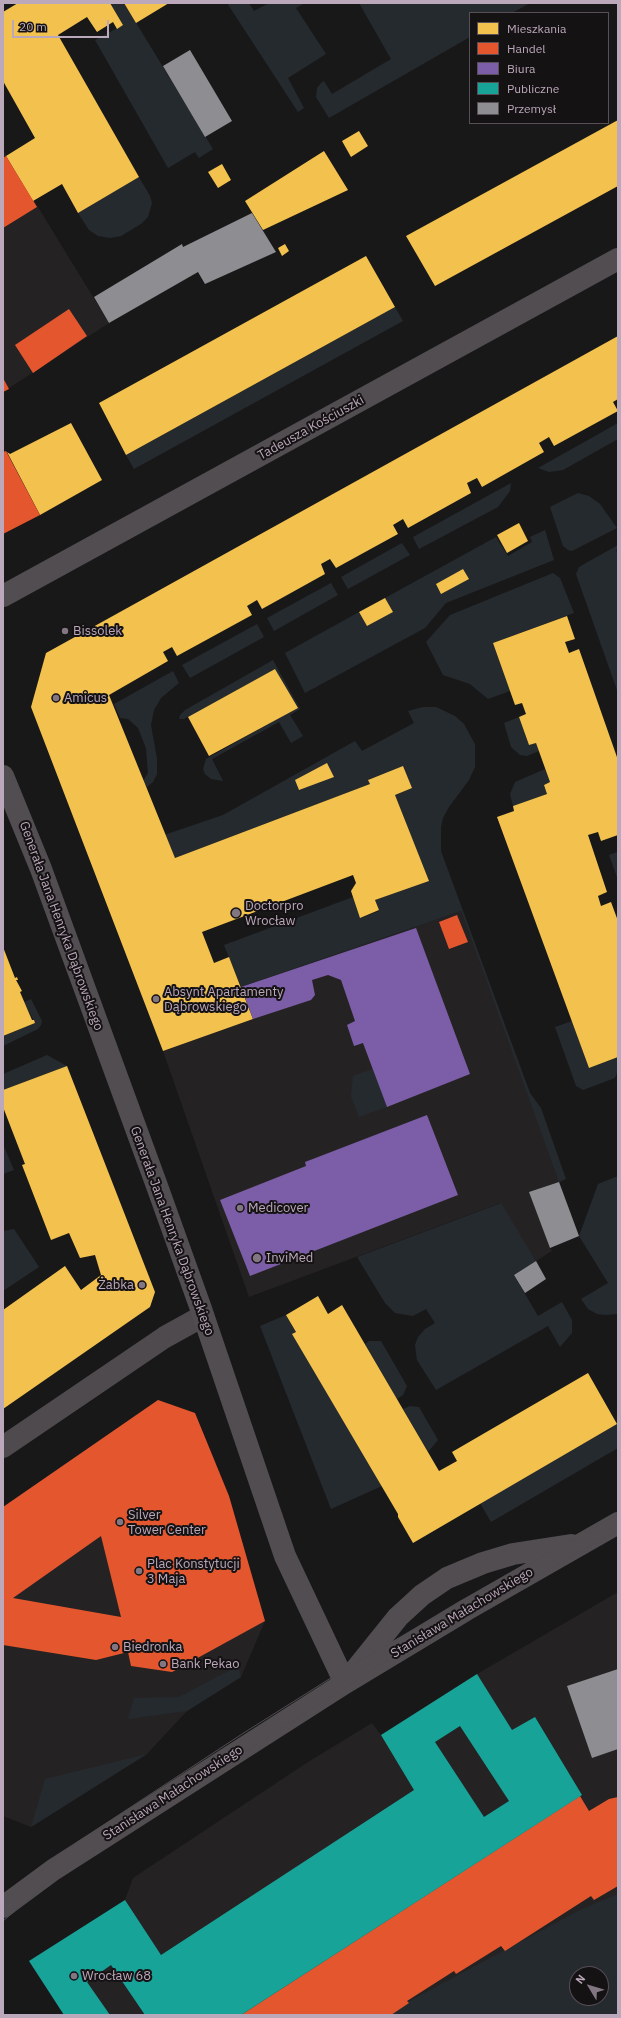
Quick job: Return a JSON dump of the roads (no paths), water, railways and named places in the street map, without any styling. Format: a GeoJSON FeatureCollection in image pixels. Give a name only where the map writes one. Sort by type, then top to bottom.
{"type":"FeatureCollection","features":[{"type":"Feature","properties":{"kind":"street","name":"Tadeusza Kościuszki"},"geometry":{"type":"LineString","coordinates":[[3,596],[618,259]]}},
{"type":"Feature","properties":{"kind":"street","name":"Generała Jana Henryka Dąbrowskiego"},"geometry":{"type":"LineString","coordinates":[[3,776],[41,869],[203,1316],[285,1556],[345,1683]]}},
{"type":"Feature","properties":{"kind":"street"},"geometry":{"type":"LineString","coordinates":[[3,1447],[165,1337],[203,1316]]}},
{"type":"Feature","properties":{"kind":"street","name":"Stanisława Małachowskiego"},"geometry":{"type":"LineString","coordinates":[[3,1907],[53,1870],[345,1683],[618,1523]]}},
{"type":"Feature","properties":{"kind":"street","name":"Stanisława Małachowskiego"},"geometry":{"type":"LineString","coordinates":[[345,1683],[398,1617],[422,1594],[447,1578],[483,1562],[513,1554],[580,1544]]}},
{"type":"Feature","properties":{"kind":"tram line"},"geometry":{"type":"LineString","coordinates":[[3,1902],[76,1843],[242,1734],[353,1664],[618,1514]]}},
{"type":"Feature","properties":{"kind":"tram line"},"geometry":{"type":"LineString","coordinates":[[3,1921],[43,1887],[79,1860],[375,1668],[618,1530]]}},
{"type":"Feature","properties":{"kind":"place","name":"Bissolek"},"geometry":{"type":"Point","coordinates":[65,631]}},
{"type":"Feature","properties":{"kind":"place","name":"Amicus"},"geometry":{"type":"Point","coordinates":[56,698]}},
{"type":"Feature","properties":{"kind":"place","name":"Doctorpro Wrocław"},"geometry":{"type":"Point","coordinates":[236,913]}},
{"type":"Feature","properties":{"kind":"place","name":"Absynt Apartamenty Dąbrowskiego"},"geometry":{"type":"Point","coordinates":[156,999]}},
{"type":"Feature","properties":{"kind":"place","name":"Medicover"},"geometry":{"type":"Point","coordinates":[240,1208]}},
{"type":"Feature","properties":{"kind":"place","name":"InviMed"},"geometry":{"type":"Point","coordinates":[257,1258]}},
{"type":"Feature","properties":{"kind":"place","name":"Żabka"},"geometry":{"type":"Point","coordinates":[142,1285]}},
{"type":"Feature","properties":{"kind":"place","name":"Silver Tower Center"},"geometry":{"type":"Point","coordinates":[120,1522]}},
{"type":"Feature","properties":{"kind":"place","name":"Plac Konstytucji 3 Maja"},"geometry":{"type":"Point","coordinates":[139,1571]}},
{"type":"Feature","properties":{"kind":"place","name":"Biedronka"},"geometry":{"type":"Point","coordinates":[115,1647]}},
{"type":"Feature","properties":{"kind":"place","name":"Bank Pekao"},"geometry":{"type":"Point","coordinates":[163,1664]}},
{"type":"Feature","properties":{"kind":"place","name":"Wrocław 68"},"geometry":{"type":"Point","coordinates":[74,1976]}}]}
